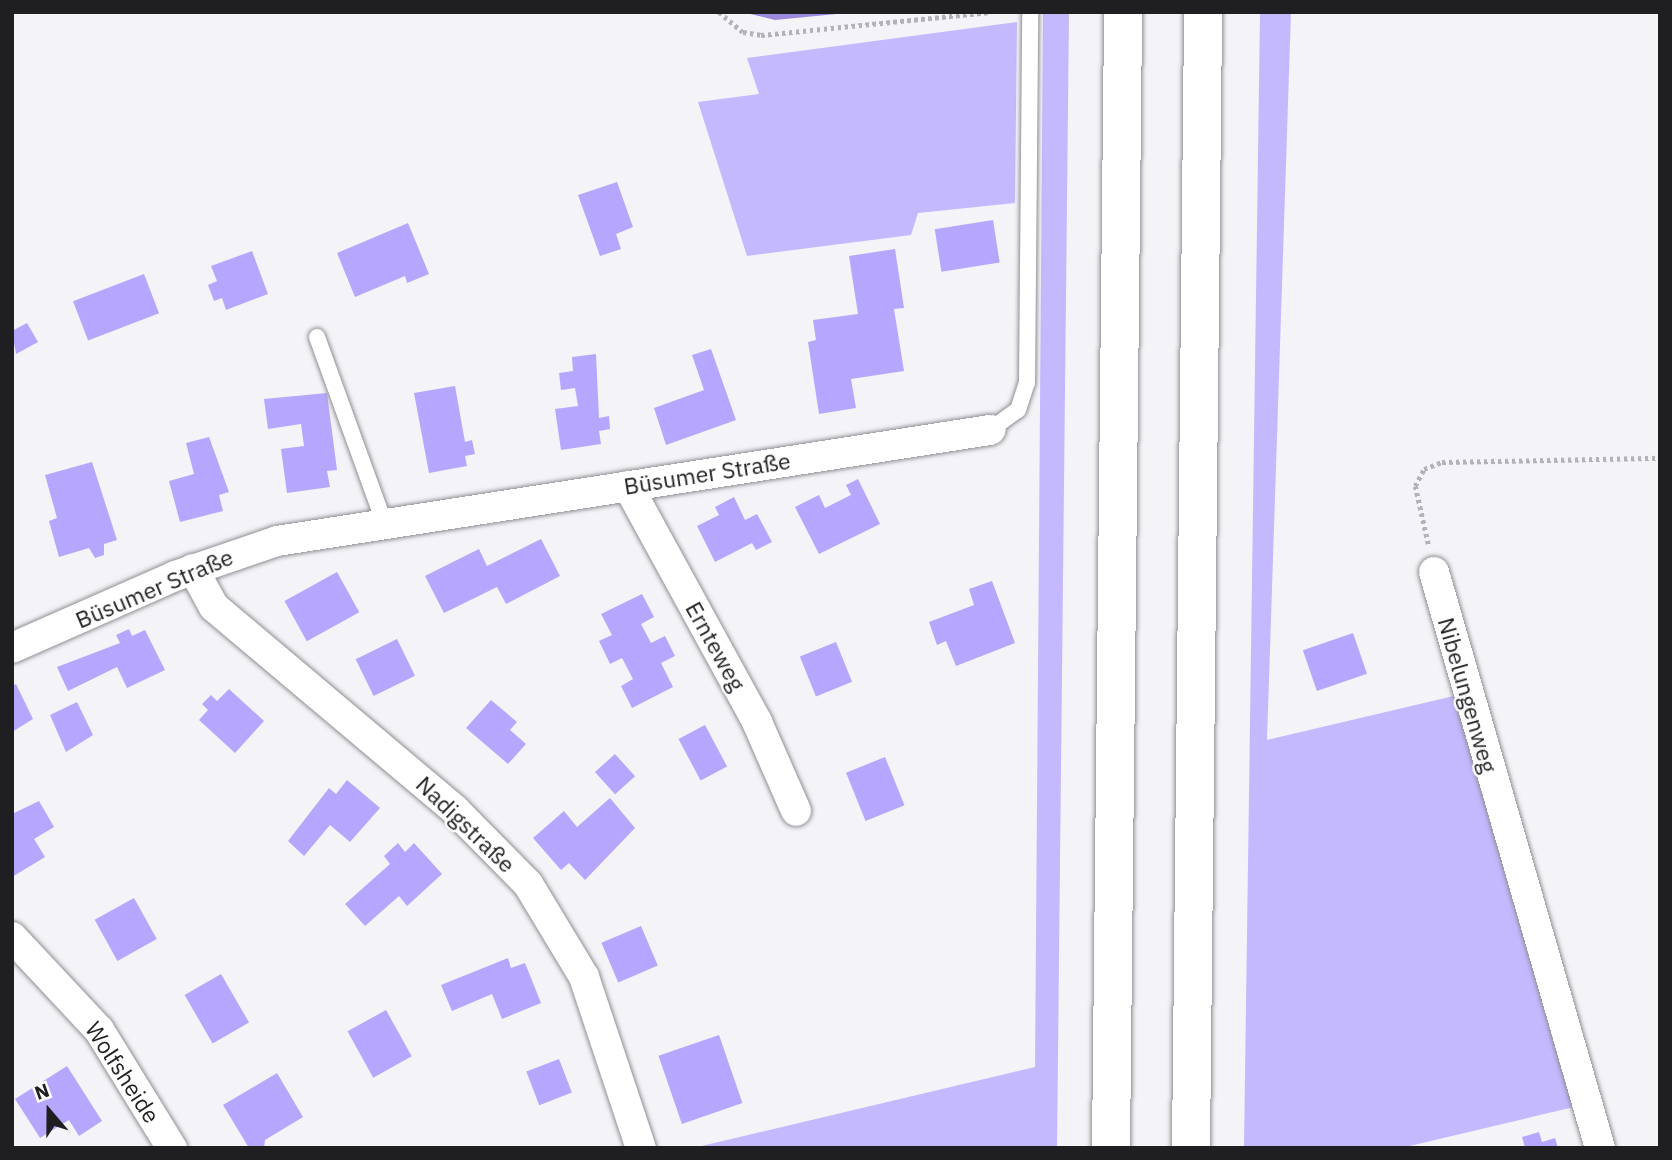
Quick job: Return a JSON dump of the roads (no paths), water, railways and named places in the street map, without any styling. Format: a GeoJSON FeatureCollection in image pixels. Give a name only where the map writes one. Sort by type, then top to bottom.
{"type":"FeatureCollection","features":[{"type":"Feature","properties":{"kind":"highway"},"geometry":{"type":"LineString","coordinates":[[1111,1148],[1123,12]]}},
{"type":"Feature","properties":{"kind":"highway"},"geometry":{"type":"LineString","coordinates":[[1191,1148],[1203,12]]}},
{"type":"Feature","properties":{"kind":"street","name":"Büsumer Straße"},"geometry":{"type":"LineString","coordinates":[[12,648],[193,569],[277,541],[384,522],[990,429]]}},
{"type":"Feature","properties":{"kind":"street","name":"Ernteweg"},"geometry":{"type":"LineString","coordinates":[[628,486],[757,722],[796,811]]}},
{"type":"Feature","properties":{"kind":"street","name":"Nadigstraße"},"geometry":{"type":"LineString","coordinates":[[193,569],[214,607],[456,810],[527,884],[584,977],[641,1148]]}},
{"type":"Feature","properties":{"kind":"street","name":"Nibelungenweg"},"geometry":{"type":"LineString","coordinates":[[1434,572],[1600,1148]]}},
{"type":"Feature","properties":{"kind":"street","name":"Wolfsheide"},"geometry":{"type":"LineString","coordinates":[[12,937],[99,1030],[172,1148]]}},
{"type":"Feature","properties":{"kind":"lane","name":"Büsumer Straße"},"geometry":{"type":"LineString","coordinates":[[990,429],[1018,410],[1027,383],[1030,12]]}},
{"type":"Feature","properties":{"kind":"lane"},"geometry":{"type":"LineString","coordinates":[[317,337],[384,522]]}}]}
